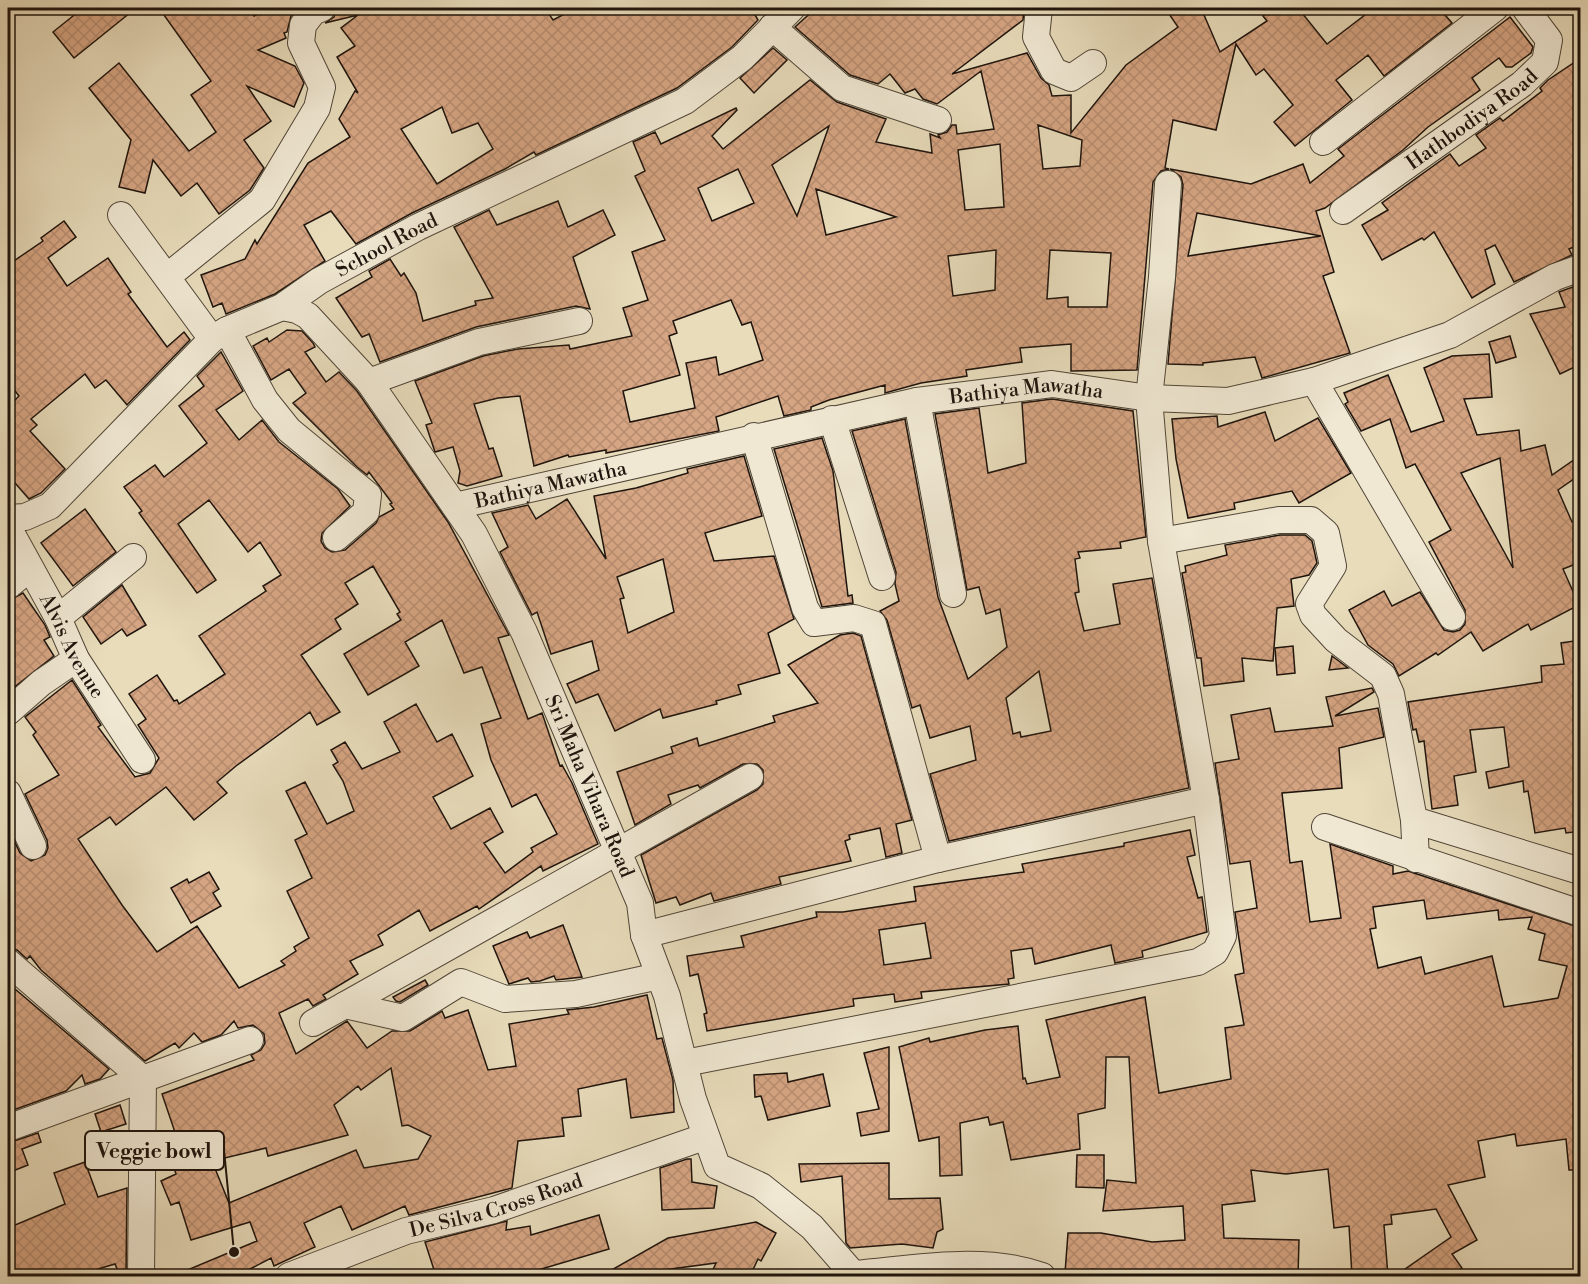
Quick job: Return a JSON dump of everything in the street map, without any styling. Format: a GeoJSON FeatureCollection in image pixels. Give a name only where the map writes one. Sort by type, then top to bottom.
{"type":"FeatureCollection","features":[{"type":"Feature","properties":{"kind":"street"},"geometry":{"type":"LineString","coordinates":[[168,276],[262,200],[317,108],[322,87],[301,43],[303,24],[322,8]]}},
{"type":"Feature","properties":{"kind":"street","name":"School Road"},"geometry":{"type":"LineString","coordinates":[[8,518],[25,517],[50,506],[220,335],[282,307],[319,282],[418,227],[685,101],[742,58],[792,8]]}},
{"type":"Feature","properties":{"kind":"street"},"geometry":{"type":"LineString","coordinates":[[1039,8],[1036,37],[1054,71],[1071,78],[1093,63]]}},
{"type":"Feature","properties":{"kind":"street"},"geometry":{"type":"LineString","coordinates":[[1323,142],[1495,8]]}},
{"type":"Feature","properties":{"kind":"street","name":"Hathbodiya Road"},"geometry":{"type":"LineString","coordinates":[[1343,211],[1522,84],[1545,62],[1548,40],[1525,8]]}},
{"type":"Feature","properties":{"kind":"street"},"geometry":{"type":"LineString","coordinates":[[772,27],[842,88],[938,120]]}},
{"type":"Feature","properties":{"kind":"street"},"geometry":{"type":"LineString","coordinates":[[685,1063],[1198,962],[1215,952],[1223,936],[1206,800],[1161,541],[1149,398],[1162,277],[1168,184]]}},
{"type":"Feature","properties":{"kind":"street"},"geometry":{"type":"LineString","coordinates":[[121,215],[168,276],[220,335],[289,430],[368,495],[366,512],[336,538]]}},
{"type":"Feature","properties":{"kind":"street","name":"Bathiya Mawatha"},"geometry":{"type":"LineString","coordinates":[[455,506],[754,436],[917,401],[1052,384],[1149,398],[1228,401],[1314,381],[1450,335],[1555,278],[1581,268]]}},
{"type":"Feature","properties":{"kind":"street","name":"Sri Maha Vihara Road"},"geometry":{"type":"LineString","coordinates":[[282,307],[297,310],[308,316],[369,382],[474,534],[524,632],[640,903],[644,935],[685,1063],[704,1137],[717,1166],[761,1186],[812,1227],[855,1275]]}},
{"type":"Feature","properties":{"kind":"street"},"geometry":{"type":"LineString","coordinates":[[369,382],[479,342],[579,321]]}},
{"type":"Feature","properties":{"kind":"street"},"geometry":{"type":"LineString","coordinates":[[1314,381],[1452,617]]}},
{"type":"Feature","properties":{"kind":"street"},"geometry":{"type":"LineString","coordinates":[[917,401],[952,594]]}},
{"type":"Feature","properties":{"kind":"street"},"geometry":{"type":"LineString","coordinates":[[832,419],[882,578]]}},
{"type":"Feature","properties":{"kind":"street"},"geometry":{"type":"LineString","coordinates":[[754,436],[805,608],[814,622],[854,618],[873,624],[938,859]]}},
{"type":"Feature","properties":{"kind":"street"},"geometry":{"type":"LineString","coordinates":[[1161,541],[1279,520],[1311,520],[1318,523],[1326,533],[1333,566],[1309,604],[1313,615],[1336,640],[1383,676],[1391,694],[1402,744],[1414,820],[1416,859]]}},
{"type":"Feature","properties":{"kind":"street","name":"Alvis Avenue"},"geometry":{"type":"LineString","coordinates":[[8,527],[58,618],[76,659],[142,760]]}},
{"type":"Feature","properties":{"kind":"street"},"geometry":{"type":"LineString","coordinates":[[58,618],[133,557]]}},
{"type":"Feature","properties":{"kind":"street"},"geometry":{"type":"LineString","coordinates":[[8,586],[30,568]]}},
{"type":"Feature","properties":{"kind":"street"},"geometry":{"type":"LineString","coordinates":[[8,712],[41,683],[76,659]]}},
{"type":"Feature","properties":{"kind":"street"},"geometry":{"type":"LineString","coordinates":[[313,1023],[750,777]]}},
{"type":"Feature","properties":{"kind":"street"},"geometry":{"type":"LineString","coordinates":[[8,793],[33,846]]}},
{"type":"Feature","properties":{"kind":"street"},"geometry":{"type":"LineString","coordinates":[[644,935],[938,859],[1206,800]]}},
{"type":"Feature","properties":{"kind":"street"},"geometry":{"type":"LineString","coordinates":[[1414,820],[1581,871]]}},
{"type":"Feature","properties":{"kind":"street"},"geometry":{"type":"LineString","coordinates":[[1325,827],[1581,913]]}},
{"type":"Feature","properties":{"kind":"street"},"geometry":{"type":"LineString","coordinates":[[8,962],[143,1078],[141,1276]]}},
{"type":"Feature","properties":{"kind":"street"},"geometry":{"type":"LineString","coordinates":[[345,1005],[403,1018],[461,982],[505,999],[576,994],[659,976]]}},
{"type":"Feature","properties":{"kind":"street"},"geometry":{"type":"LineString","coordinates":[[8,1128],[250,1040]]}},
{"type":"Feature","properties":{"kind":"street","name":"De Silva Cross Road"},"geometry":{"type":"LineString","coordinates":[[289,1276],[406,1231],[494,1210],[704,1137]]}},
{"type":"Feature","properties":{"kind":"street"},"geometry":{"type":"LineString","coordinates":[[855,1275],[962,1266],[1025,1270],[1042,1276]]}},
{"type":"Feature","properties":{"kind":"building"},"geometry":{"type":"Polygon","coordinates":[[[83,8],[136,8],[74,58],[53,32],[83,8]]]}},
{"type":"Feature","properties":{"kind":"building"},"geometry":{"type":"Polygon","coordinates":[[[159,8],[250,8],[254,16],[271,8],[298,8],[291,16],[287,32],[284,33],[286,38],[258,50],[295,66],[304,83],[294,107],[247,86],[271,121],[244,140],[264,168],[250,190],[219,214],[197,183],[181,196],[153,160],[145,193],[119,187],[131,140],[89,88],[119,63],[189,151],[216,132],[191,95],[211,81],[159,8]]]}},
{"type":"Feature","properties":{"kind":"building"},"geometry":{"type":"Polygon","coordinates":[[[337,8],[363,8],[363,11],[367,8],[545,8],[553,20],[576,8],[751,8],[758,20],[732,47],[677,88],[536,155],[534,152],[505,169],[412,213],[356,244],[331,211],[304,225],[325,261],[275,294],[226,314],[222,303],[213,307],[201,275],[245,259],[255,240],[257,244],[308,163],[350,137],[339,119],[355,91],[358,93],[337,57],[355,46],[341,28],[358,15],[325,23],[334,17],[337,8]],[[442,107],[401,129],[437,184],[493,149],[478,123],[452,133],[442,107]]]}},
{"type":"Feature","properties":{"kind":"building"},"geometry":{"type":"Polygon","coordinates":[[[816,8],[1024,8],[1023,20],[952,74],[1027,53],[1041,78],[1049,85],[1052,96],[1071,95],[1071,133],[1126,65],[1178,27],[1165,8],[1201,8],[1220,52],[1267,21],[1263,16],[1273,8],[1298,8],[1327,44],[1374,8],[1439,8],[1452,23],[1384,76],[1368,55],[1336,80],[1352,100],[1295,146],[1274,122],[1293,105],[1264,69],[1256,75],[1236,44],[1216,130],[1173,120],[1165,168],[1169,169],[1161,171],[1153,182],[1137,370],[1071,371],[1071,344],[1020,348],[1022,362],[966,370],[967,376],[921,383],[885,393],[885,385],[829,400],[811,407],[811,410],[784,416],[778,396],[716,417],[719,431],[606,453],[606,450],[569,457],[568,455],[534,466],[520,396],[498,398],[474,404],[489,449],[493,448],[502,476],[467,486],[458,483],[460,471],[453,447],[435,452],[426,425],[432,423],[415,381],[483,356],[518,349],[569,345],[570,349],[632,336],[623,308],[648,300],[632,252],[665,240],[635,176],[645,171],[633,142],[655,132],[661,144],[736,108],[737,110],[712,136],[723,149],[810,80],[837,102],[886,119],[876,142],[932,153],[930,134],[940,138],[938,135],[947,132],[952,125],[956,125],[957,134],[994,129],[981,71],[937,104],[923,99],[915,89],[905,93],[890,74],[878,84],[850,75],[795,27],[816,8]],[[1038,125],[1043,169],[1080,166],[1082,140],[1038,125]],[[829,126],[772,165],[797,216],[813,172],[829,126]],[[1000,144],[958,150],[965,210],[1004,207],[1000,144]],[[738,169],[698,188],[712,221],[754,203],[738,169]],[[816,189],[826,235],[896,217],[816,189]],[[996,250],[948,256],[953,296],[995,290],[996,250]],[[1050,250],[1047,299],[1068,297],[1068,307],[1107,307],[1111,253],[1050,250]],[[731,300],[673,321],[677,333],[669,336],[680,375],[623,391],[630,422],[695,408],[686,363],[716,357],[719,375],[763,360],[751,322],[742,325],[731,300]]]}},
{"type":"Feature","properties":{"kind":"building"},"geometry":{"type":"Polygon","coordinates":[[[1510,17],[1533,47],[1531,53],[1512,67],[1506,67],[1499,58],[1472,78],[1480,90],[1428,127],[1403,150],[1325,208],[1316,211],[1334,272],[1323,276],[1350,353],[1262,378],[1255,357],[1203,363],[1203,365],[1168,364],[1183,185],[1181,177],[1170,169],[1251,184],[1303,164],[1310,183],[1344,156],[1338,149],[1510,17]],[[1197,213],[1188,256],[1321,236],[1197,213]]]}},
{"type":"Feature","properties":{"kind":"building"},"geometry":{"type":"Polygon","coordinates":[[[773,48],[787,60],[754,93],[740,78],[773,48]]]}},
{"type":"Feature","properties":{"kind":"building"},"geometry":{"type":"Polygon","coordinates":[[[1581,58],[1581,244],[1569,249],[1572,255],[1514,282],[1495,245],[1485,250],[1495,284],[1472,298],[1434,232],[1424,240],[1422,238],[1382,260],[1362,225],[1388,210],[1382,203],[1450,154],[1459,166],[1486,148],[1476,135],[1500,118],[1503,121],[1542,91],[1540,88],[1548,80],[1581,58]]]}},
{"type":"Feature","properties":{"kind":"building"},"geometry":{"type":"Polygon","coordinates":[[[558,201],[568,227],[603,210],[615,235],[573,257],[590,309],[576,306],[476,327],[380,362],[369,334],[362,337],[336,298],[372,277],[369,271],[390,259],[401,276],[404,273],[416,293],[423,321],[476,305],[475,301],[493,298],[454,227],[489,210],[497,225],[558,201]]]}},
{"type":"Feature","properties":{"kind":"building"},"geometry":{"type":"Polygon","coordinates":[[[64,221],[76,237],[48,258],[67,286],[108,258],[131,292],[128,294],[167,347],[184,332],[190,340],[127,405],[106,380],[95,388],[85,374],[31,419],[37,425],[30,431],[65,469],[41,493],[29,499],[8,475],[8,407],[19,396],[8,382],[8,265],[43,241],[41,238],[64,221]]]}},
{"type":"Feature","properties":{"kind":"building"},"geometry":{"type":"Polygon","coordinates":[[[1581,284],[1581,364],[1560,374],[1530,314],[1565,307],[1559,292],[1581,284]]]}},
{"type":"Feature","properties":{"kind":"building"},"geometry":{"type":"Polygon","coordinates":[[[287,330],[302,331],[315,347],[305,352],[326,382],[339,372],[357,391],[448,522],[509,635],[498,638],[528,719],[542,713],[560,766],[562,765],[572,783],[598,844],[543,871],[541,866],[479,909],[477,906],[430,931],[419,910],[378,935],[383,945],[350,961],[358,974],[323,995],[326,999],[313,1006],[308,999],[279,1013],[296,1054],[347,1021],[367,1048],[392,1031],[410,1031],[442,1011],[445,1018],[468,1010],[488,1070],[516,1066],[509,1024],[569,1014],[567,1010],[594,1007],[647,995],[657,1039],[662,1038],[673,1080],[674,1112],[631,1118],[626,1079],[578,1089],[581,1116],[562,1118],[564,1136],[518,1141],[512,1188],[409,1215],[405,1206],[352,1230],[341,1206],[304,1223],[315,1247],[274,1266],[271,1258],[237,1276],[173,1276],[257,1241],[250,1222],[191,1240],[179,1202],[171,1205],[161,1181],[176,1174],[167,1148],[179,1144],[162,1094],[254,1060],[251,1055],[261,1050],[265,1043],[264,1034],[253,1025],[238,1028],[234,1021],[221,1035],[202,1042],[194,1033],[179,1048],[175,1043],[145,1061],[41,970],[30,956],[27,959],[17,950],[8,947],[8,844],[14,840],[20,853],[31,861],[45,855],[48,848],[47,840],[25,794],[59,775],[33,735],[36,732],[25,717],[72,680],[101,725],[98,727],[135,777],[150,773],[159,758],[138,725],[146,719],[129,694],[157,675],[174,701],[177,700],[179,704],[225,674],[199,636],[266,591],[263,586],[281,575],[260,542],[248,552],[209,500],[178,524],[216,580],[197,593],[139,513],[142,511],[124,487],[155,465],[164,477],[207,443],[179,406],[204,386],[197,376],[221,352],[243,391],[216,410],[239,440],[262,420],[279,442],[338,489],[350,506],[322,533],[321,541],[325,548],[332,552],[345,550],[376,523],[379,517],[394,509],[369,472],[367,475],[357,467],[293,403],[306,393],[289,369],[271,380],[253,346],[267,338],[269,342],[287,330]],[[373,566],[345,583],[358,604],[335,619],[341,629],[301,655],[340,712],[317,725],[310,712],[236,766],[217,782],[227,793],[194,820],[166,787],[116,825],[110,817],[78,839],[157,952],[197,926],[239,988],[285,965],[281,961],[296,951],[294,947],[309,938],[287,891],[312,878],[295,840],[307,834],[286,791],[305,782],[327,824],[354,811],[343,781],[333,765],[338,762],[331,750],[345,742],[362,769],[400,752],[384,722],[416,704],[437,742],[452,734],[473,776],[433,797],[451,829],[490,808],[503,832],[484,843],[505,873],[533,852],[531,848],[557,834],[536,794],[512,807],[491,760],[481,724],[501,718],[482,667],[464,673],[442,620],[405,642],[419,666],[368,695],[344,654],[401,620],[397,614],[400,612],[373,566]],[[391,1068],[361,1090],[358,1086],[334,1105],[348,1135],[268,1156],[266,1148],[212,1161],[229,1203],[356,1150],[364,1168],[418,1159],[431,1136],[408,1125],[402,1126],[391,1068]]]}},
{"type":"Feature","properties":{"kind":"building"},"geometry":{"type":"Polygon","coordinates":[[[1510,336],[1516,357],[1496,363],[1489,342],[1510,336]]]}},
{"type":"Feature","properties":{"kind":"building"},"geometry":{"type":"Polygon","coordinates":[[[1489,354],[1492,397],[1464,399],[1477,435],[1519,430],[1521,451],[1545,445],[1552,475],[1581,455],[1581,474],[1558,490],[1572,522],[1581,516],[1581,562],[1563,569],[1579,605],[1531,630],[1528,624],[1483,651],[1471,632],[1438,655],[1436,653],[1399,676],[1393,664],[1368,645],[1349,610],[1384,591],[1392,606],[1420,592],[1444,630],[1453,632],[1460,630],[1465,624],[1465,610],[1429,542],[1451,530],[1415,464],[1406,468],[1390,419],[1361,431],[1345,404],[1348,402],[1344,393],[1388,375],[1411,432],[1444,421],[1424,368],[1452,356],[1489,354]],[[1500,458],[1461,473],[1513,568],[1500,458]]]}},
{"type":"Feature","properties":{"kind":"building"},"geometry":{"type":"Polygon","coordinates":[[[1052,399],[1133,411],[1146,537],[1120,542],[1121,548],[1078,552],[1080,558],[1075,559],[1079,592],[1075,593],[1084,631],[1120,624],[1113,584],[1152,578],[1189,788],[949,841],[930,774],[976,760],[970,726],[930,738],[920,705],[912,708],[887,620],[880,611],[899,601],[895,584],[896,572],[852,431],[905,419],[938,597],[968,679],[1007,647],[1000,609],[986,614],[979,587],[967,590],[935,414],[979,408],[988,473],[1026,463],[1022,403],[1052,399]],[[1039,671],[1006,698],[1013,734],[1020,732],[1021,737],[1051,731],[1039,671]]]}},
{"type":"Feature","properties":{"kind":"building"},"geometry":{"type":"Polygon","coordinates":[[[1265,412],[1275,441],[1318,418],[1351,473],[1299,503],[1292,491],[1234,503],[1235,509],[1188,518],[1176,459],[1172,419],[1217,416],[1218,427],[1265,412]]]}},
{"type":"Feature","properties":{"kind":"building"},"geometry":{"type":"Polygon","coordinates":[[[822,438],[833,471],[848,596],[852,595],[853,603],[822,607],[774,449],[822,438]]]}},
{"type":"Feature","properties":{"kind":"building"},"geometry":{"type":"Polygon","coordinates":[[[744,456],[762,516],[705,533],[714,561],[774,556],[794,619],[768,633],[780,673],[738,685],[741,694],[716,701],[717,704],[663,718],[660,709],[615,731],[598,694],[576,703],[567,684],[599,670],[592,641],[551,654],[537,612],[532,615],[500,552],[508,547],[492,513],[528,505],[536,519],[567,499],[606,559],[594,496],[636,488],[688,473],[687,469],[744,456]],[[663,559],[617,577],[624,598],[620,599],[628,633],[674,612],[663,559]]]}},
{"type":"Feature","properties":{"kind":"building"},"geometry":{"type":"Polygon","coordinates":[[[85,509],[116,552],[73,586],[41,543],[85,509]]]}},
{"type":"Feature","properties":{"kind":"building"},"geometry":{"type":"Polygon","coordinates":[[[1280,535],[1305,535],[1312,541],[1317,563],[1309,575],[1291,579],[1294,606],[1277,608],[1273,661],[1242,658],[1244,681],[1204,686],[1201,658],[1197,658],[1182,573],[1186,572],[1185,566],[1227,555],[1225,545],[1280,535]]]}},
{"type":"Feature","properties":{"kind":"building"},"geometry":{"type":"Polygon","coordinates":[[[122,585],[146,625],[127,636],[122,629],[101,644],[83,617],[122,585]]]}},
{"type":"Feature","properties":{"kind":"building"},"geometry":{"type":"Polygon","coordinates":[[[23,593],[45,625],[50,637],[44,640],[54,656],[8,692],[8,601],[23,593]]]}},
{"type":"Feature","properties":{"kind":"building"},"geometry":{"type":"Polygon","coordinates":[[[853,633],[861,636],[912,820],[896,824],[902,853],[886,857],[880,828],[849,835],[850,839],[845,841],[851,861],[779,877],[781,884],[714,901],[711,893],[680,905],[676,897],[656,903],[641,855],[757,790],[763,784],[763,770],[757,764],[743,764],[700,788],[698,785],[668,795],[671,804],[635,825],[617,772],[673,753],[671,747],[697,738],[699,746],[775,722],[773,716],[818,703],[788,665],[840,635],[853,633]]]}},
{"type":"Feature","properties":{"kind":"building"},"geometry":{"type":"Polygon","coordinates":[[[1581,640],[1581,831],[1566,833],[1565,828],[1535,833],[1528,791],[1524,792],[1523,781],[1489,788],[1486,772],[1509,767],[1504,727],[1470,730],[1476,772],[1454,776],[1458,805],[1432,809],[1424,741],[1419,742],[1416,729],[1413,730],[1408,702],[1542,682],[1541,666],[1564,664],[1561,643],[1581,640]]]}},
{"type":"Feature","properties":{"kind":"building"},"geometry":{"type":"Polygon","coordinates":[[[1293,646],[1295,673],[1277,675],[1275,648],[1293,646]]]}},
{"type":"Feature","properties":{"kind":"building"},"geometry":{"type":"Polygon","coordinates":[[[1332,656],[1348,668],[1329,670],[1332,656]]]}},
{"type":"Feature","properties":{"kind":"building"},"geometry":{"type":"Polygon","coordinates":[[[1372,688],[1374,692],[1335,716],[1378,708],[1384,737],[1339,748],[1342,788],[1282,793],[1290,863],[1302,861],[1310,922],[1341,918],[1330,844],[1393,866],[1393,874],[1408,871],[1581,928],[1581,1170],[1569,1170],[1566,1139],[1517,1146],[1515,1134],[1478,1141],[1485,1177],[1448,1185],[1477,1240],[1452,1254],[1462,1268],[1450,1276],[1395,1276],[1451,1237],[1436,1209],[1391,1215],[1392,1224],[1384,1225],[1388,1276],[1352,1276],[1349,1226],[1334,1228],[1328,1169],[1286,1174],[1251,1170],[1255,1201],[1222,1205],[1224,1238],[1299,1240],[1298,1276],[1198,1276],[1198,1274],[1136,1276],[1092,1269],[1091,1275],[1065,1273],[1068,1233],[1101,1233],[1152,1242],[1185,1240],[1183,1206],[1103,1211],[1107,1180],[1136,1183],[1129,1057],[1106,1057],[1105,1108],[1078,1114],[1080,1149],[1011,1160],[1003,1122],[990,1125],[988,1117],[960,1123],[962,1175],[940,1176],[939,1137],[919,1141],[899,1047],[929,1038],[930,1042],[985,1030],[1018,1026],[1023,1079],[1025,1078],[1027,1084],[1060,1077],[1046,1020],[1145,997],[1159,1093],[1231,1079],[1225,1028],[1244,1025],[1235,975],[1244,973],[1235,912],[1257,908],[1250,861],[1230,864],[1215,763],[1239,759],[1231,715],[1270,708],[1275,732],[1333,726],[1326,697],[1372,688]],[[1424,900],[1373,907],[1376,928],[1370,929],[1378,968],[1421,957],[1425,974],[1492,956],[1504,1007],[1558,998],[1567,966],[1539,960],[1545,934],[1528,929],[1532,917],[1499,920],[1498,910],[1427,919],[1424,900]]]}},
{"type":"Feature","properties":{"kind":"building"},"geometry":{"type":"Polygon","coordinates":[[[1190,830],[1195,855],[1187,857],[1198,898],[1202,897],[1207,932],[1142,951],[1143,957],[1115,963],[1111,945],[1035,964],[1032,948],[1011,951],[1014,978],[1008,979],[1009,984],[921,992],[922,998],[895,1002],[894,994],[853,999],[854,1006],[707,1031],[704,1014],[707,1013],[698,974],[690,976],[687,956],[744,947],[741,936],[817,917],[816,912],[843,912],[916,901],[914,887],[1024,872],[1022,864],[1124,846],[1124,843],[1190,830]],[[925,923],[879,930],[884,965],[931,958],[925,923]]]}},
{"type":"Feature","properties":{"kind":"building"},"geometry":{"type":"Polygon","coordinates":[[[209,872],[219,889],[213,893],[221,906],[191,923],[171,888],[187,879],[189,883],[209,872]]]}},
{"type":"Feature","properties":{"kind":"building"},"geometry":{"type":"Polygon","coordinates":[[[563,925],[582,977],[556,980],[554,976],[531,982],[528,978],[509,984],[493,946],[527,932],[530,938],[563,925]]]}},
{"type":"Feature","properties":{"kind":"building"},"geometry":{"type":"Polygon","coordinates":[[[425,980],[428,985],[400,1002],[393,997],[425,980]]]}},
{"type":"Feature","properties":{"kind":"building"},"geometry":{"type":"Polygon","coordinates":[[[8,983],[109,1069],[100,1079],[85,1084],[82,1075],[66,1091],[8,1112],[8,983]]]}},
{"type":"Feature","properties":{"kind":"building"},"geometry":{"type":"Polygon","coordinates":[[[889,1047],[889,1131],[861,1136],[857,1113],[879,1109],[864,1053],[889,1047]]]}},
{"type":"Feature","properties":{"kind":"building"},"geometry":{"type":"Polygon","coordinates":[[[787,1073],[788,1082],[823,1074],[830,1106],[768,1120],[761,1096],[755,1097],[754,1075],[787,1073]]]}},
{"type":"Feature","properties":{"kind":"building"},"geometry":{"type":"Polygon","coordinates":[[[120,1105],[126,1124],[101,1132],[95,1114],[120,1105]]]}},
{"type":"Feature","properties":{"kind":"building"},"geometry":{"type":"Polygon","coordinates":[[[38,1133],[41,1142],[22,1149],[28,1165],[8,1173],[8,1143],[38,1133]]]}},
{"type":"Feature","properties":{"kind":"building"},"geometry":{"type":"Polygon","coordinates":[[[1077,1155],[1104,1155],[1104,1188],[1076,1187],[1077,1155]]]}},
{"type":"Feature","properties":{"kind":"building"},"geometry":{"type":"Polygon","coordinates":[[[691,1159],[692,1182],[717,1186],[714,1208],[662,1210],[660,1168],[691,1159]]]}},
{"type":"Feature","properties":{"kind":"building"},"geometry":{"type":"Polygon","coordinates":[[[85,1162],[98,1197],[127,1188],[126,1276],[120,1276],[115,1264],[74,1276],[8,1276],[8,1228],[65,1204],[54,1173],[85,1162]]]}},
{"type":"Feature","properties":{"kind":"building"},"geometry":{"type":"Polygon","coordinates":[[[889,1163],[889,1199],[940,1198],[943,1229],[937,1232],[933,1248],[902,1244],[850,1248],[846,1243],[842,1176],[801,1182],[799,1164],[889,1163]]]}},
{"type":"Feature","properties":{"kind":"building"},"geometry":{"type":"Polygon","coordinates":[[[599,1215],[609,1249],[528,1273],[529,1276],[436,1276],[425,1242],[507,1221],[506,1230],[530,1226],[531,1235],[599,1215]]]}},
{"type":"Feature","properties":{"kind":"building"},"geometry":{"type":"Polygon","coordinates":[[[756,1222],[776,1233],[761,1261],[758,1259],[750,1276],[710,1276],[716,1263],[656,1271],[656,1276],[601,1276],[668,1238],[756,1222]]]}},
{"type":"Feature","properties":{"kind":"place","name":"Veggie bowl"},"geometry":{"type":"Point","coordinates":[234,1252]}}]}
